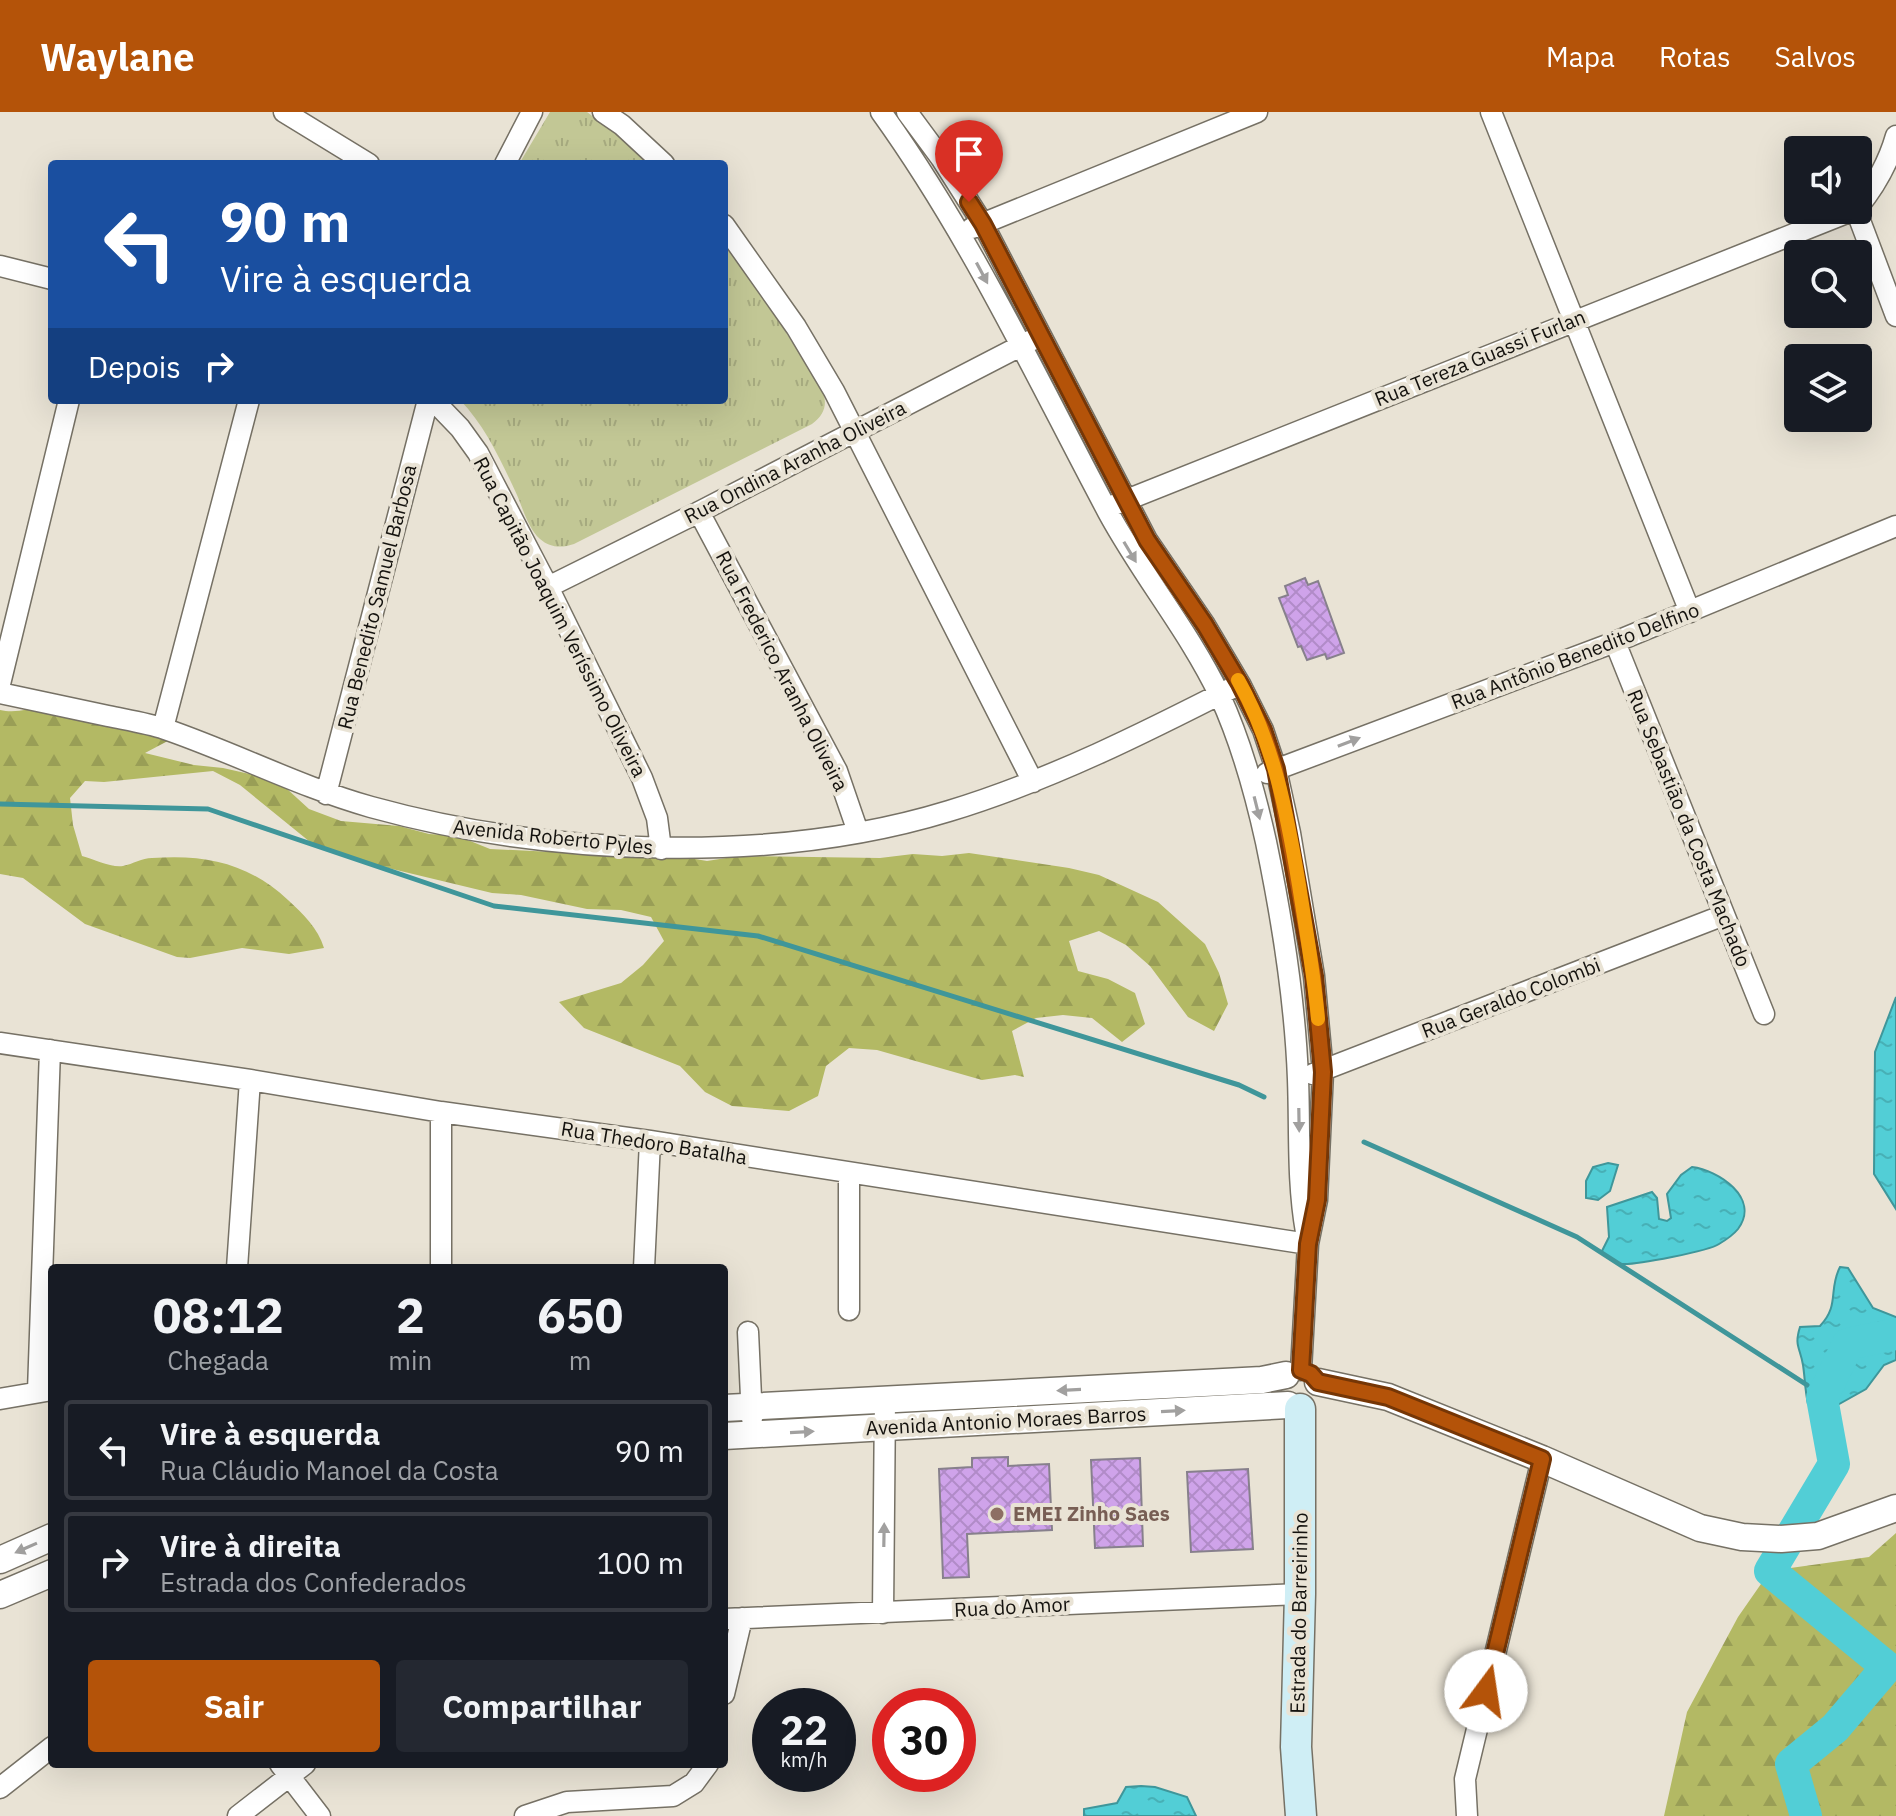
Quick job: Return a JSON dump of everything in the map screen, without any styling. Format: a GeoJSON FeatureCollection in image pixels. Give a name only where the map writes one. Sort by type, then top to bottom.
{"type":"FeatureCollection","features":[{"type":"Feature","properties":{"kind":"main road","name":"Estrada do Barreirinho"},"geometry":{"type":"LineString","coordinates":[[1294,1407],[1300,1594],[1296,1747],[1301,1816]]}},
{"type":"Feature","properties":{"kind":"street"},"geometry":{"type":"LineString","coordinates":[[284,112],[362,160]]}},
{"type":"Feature","properties":{"kind":"street"},"geometry":{"type":"LineString","coordinates":[[507,160],[532,112]]}},
{"type":"Feature","properties":{"kind":"street"},"geometry":{"type":"LineString","coordinates":[[603,112],[660,160]]}},
{"type":"Feature","properties":{"kind":"street"},"geometry":{"type":"LineString","coordinates":[[881,112],[923,170],[961,234],[1106,509],[1186,636],[1219,695],[1238,739],[1266,842],[1290,983],[1298,1077],[1300,1198],[1308,1244]]}},
{"type":"Feature","properties":{"kind":"street"},"geometry":{"type":"LineString","coordinates":[[907,112],[983,224],[1147,540],[1205,625],[1240,684],[1263,730],[1276,769],[1314,976],[1323,1072],[1317,1200],[1308,1244],[1302,1376],[1319,1395],[1312,1405],[1294,1407],[1283,1400],[1280,1388],[1302,1376],[1388,1397],[1542,1459],[1700,1528],[1742,1537],[1781,1539],[1818,1536],[1896,1508]]}},
{"type":"Feature","properties":{"kind":"street"},"geometry":{"type":"LineString","coordinates":[[961,234],[1257,112]]}},
{"type":"Feature","properties":{"kind":"street"},"geometry":{"type":"LineString","coordinates":[[1491,112],[1690,612]]}},
{"type":"Feature","properties":{"kind":"street"},"geometry":{"type":"LineString","coordinates":[[1872,189],[1889,159],[1896,136]]}},
{"type":"Feature","properties":{"kind":"street","name":"Rua Tereza Guassi Furlan"},"geometry":{"type":"LineString","coordinates":[[1106,509],[1818,224]]}},
{"type":"Feature","properties":{"kind":"street"},"geometry":{"type":"LineString","coordinates":[[1862,224],[1896,316]]}},
{"type":"Feature","properties":{"kind":"street"},"geometry":{"type":"LineString","coordinates":[[728,231],[796,327],[834,391],[1033,782]]}},
{"type":"Feature","properties":{"kind":"street"},"geometry":{"type":"LineString","coordinates":[[0,266],[48,278]]}},
{"type":"Feature","properties":{"kind":"street","name":"Rua Ondina Aranha Oliveira"},"geometry":{"type":"LineString","coordinates":[[548,587],[1041,335]]}},
{"type":"Feature","properties":{"kind":"street"},"geometry":{"type":"LineString","coordinates":[[0,684],[68,404]]}},
{"type":"Feature","properties":{"kind":"street"},"geometry":{"type":"LineString","coordinates":[[163,728],[248,404]]}},
{"type":"Feature","properties":{"kind":"street","name":"Rua Benedito Samuel Barbosa"},"geometry":{"type":"LineString","coordinates":[[326,794],[429,404]]}},
{"type":"Feature","properties":{"kind":"street","name":"Rua Capitão Joaquim Veríssimo Oliveira"},"geometry":{"type":"LineString","coordinates":[[434,404],[460,428],[478,453],[548,587],[642,778],[657,818],[661,849]]}},
{"type":"Feature","properties":{"kind":"street","name":"Rua Frederico Aranha Oliveira"},"geometry":{"type":"LineString","coordinates":[[699,512],[837,771],[858,832]]}},
{"type":"Feature","properties":{"kind":"street","name":"Rua Antônio Benedito Delfino"},"geometry":{"type":"LineString","coordinates":[[1250,779],[1615,642],[1896,526]]}},
{"type":"Feature","properties":{"kind":"street","name":"Rua Sebastião da Costa Machado"},"geometry":{"type":"LineString","coordinates":[[1615,642],[1764,1014]]}},
{"type":"Feature","properties":{"kind":"street","name":"Avenida Roberto Pyles"},"geometry":{"type":"LineString","coordinates":[[0,693],[163,728],[326,794],[439,824],[550,840],[661,849],[767,844],[858,832],[948,812],[1033,782],[1110,749],[1240,684]]}},
{"type":"Feature","properties":{"kind":"street","name":"Rua Geraldo Colombi"},"geometry":{"type":"LineString","coordinates":[[1298,1077],[1323,1072],[1724,915]]}},
{"type":"Feature","properties":{"kind":"street","name":"Rua Thedoro Batalha"},"geometry":{"type":"LineString","coordinates":[[0,1043],[1308,1244]]}},
{"type":"Feature","properties":{"kind":"street"},"geometry":{"type":"LineString","coordinates":[[0,1399],[45,1391],[50,1050]]}},
{"type":"Feature","properties":{"kind":"street"},"geometry":{"type":"LineString","coordinates":[[237,1264],[250,1080]]}},
{"type":"Feature","properties":{"kind":"street"},"geometry":{"type":"LineString","coordinates":[[441,1112],[441,1264]]}},
{"type":"Feature","properties":{"kind":"street"},"geometry":{"type":"LineString","coordinates":[[644,1264],[650,1141]]}},
{"type":"Feature","properties":{"kind":"street"},"geometry":{"type":"LineString","coordinates":[[849,1174],[849,1310]]}},
{"type":"Feature","properties":{"kind":"street"},"geometry":{"type":"LineString","coordinates":[[748,1332],[753,1435]]}},
{"type":"Feature","properties":{"kind":"street","name":"Avenida Antonio Moraes Barros"},"geometry":{"type":"LineString","coordinates":[[728,1408],[1302,1376]]}},
{"type":"Feature","properties":{"kind":"street"},"geometry":{"type":"LineString","coordinates":[[883,1613],[885,1399]]}},
{"type":"Feature","properties":{"kind":"street","name":"Avenida Antonio Moraes Barros"},"geometry":{"type":"LineString","coordinates":[[728,1436],[1294,1407]]}},
{"type":"Feature","properties":{"kind":"street"},"geometry":{"type":"LineString","coordinates":[[1467,1816],[1465,1779],[1542,1459]]}},
{"type":"Feature","properties":{"kind":"street"},"geometry":{"type":"LineString","coordinates":[[0,1560],[48,1539]]}},
{"type":"Feature","properties":{"kind":"street"},"geometry":{"type":"LineString","coordinates":[[0,1595],[48,1575]]}},
{"type":"Feature","properties":{"kind":"street","name":"Rua do Amor"},"geometry":{"type":"LineString","coordinates":[[733,1618],[1300,1594]]}},
{"type":"Feature","properties":{"kind":"street"},"geometry":{"type":"LineString","coordinates":[[728,1660],[733,1618]]}},
{"type":"Feature","properties":{"kind":"street"},"geometry":{"type":"LineString","coordinates":[[0,1788],[48,1750]]}},
{"type":"Feature","properties":{"kind":"street"},"geometry":{"type":"LineString","coordinates":[[238,1816],[291,1768],[320,1816]]}},
{"type":"Feature","properties":{"kind":"street"},"geometry":{"type":"LineString","coordinates":[[525,1816],[567,1802],[673,1796],[694,1783],[705,1768]]}},
{"type":"Feature","properties":{"kind":"green space"},"geometry":{"type":"Polygon","coordinates":[[[550,112],[587,112],[647,160],[521,160],[550,112]]]}},
{"type":"Feature","properties":{"kind":"green space"},"geometry":{"type":"Polygon","coordinates":[[[728,250],[755,284],[825,398],[823,412],[812,424],[565,546],[548,544],[536,535],[505,470],[464,404],[728,404],[728,250]]]}},
{"type":"Feature","properties":{"kind":"green space"},"geometry":{"type":"Polygon","coordinates":[[[75,699],[130,712],[181,734],[145,753],[254,775],[286,788],[309,809],[341,821],[399,826],[429,834],[458,836],[490,849],[553,852],[636,849],[707,861],[739,856],[880,858],[969,853],[1099,875],[1158,902],[1205,944],[1219,973],[1228,1004],[1214,1031],[1188,1017],[1150,966],[1126,945],[1099,931],[1069,941],[1078,971],[1108,979],[1135,993],[1145,1024],[1122,1042],[1092,1018],[1063,1015],[1036,1018],[1012,1031],[1024,1077],[1015,1075],[982,1080],[877,1050],[849,1048],[826,1066],[818,1096],[789,1111],[732,1106],[705,1092],[680,1066],[584,1028],[559,1002],[621,983],[643,965],[664,941],[651,917],[621,910],[587,909],[521,895],[492,893],[359,861],[315,846],[240,785],[213,771],[104,782],[85,781],[70,798],[73,825],[82,856],[118,866],[148,858],[172,857],[208,860],[242,869],[273,887],[294,905],[314,928],[324,948],[289,954],[242,948],[190,958],[177,957],[85,924],[23,878],[0,874],[0,710],[18,711],[75,699]]]}},
{"type":"Feature","properties":{"kind":"green space"},"geometry":{"type":"Polygon","coordinates":[[[1896,1533],[1896,1816],[1664,1816],[1687,1712],[1738,1617],[1770,1571],[1869,1557],[1896,1533]]]}},
{"type":"Feature","properties":{"kind":"water"},"geometry":{"type":"Polygon","coordinates":[[[1896,997],[1896,1209],[1874,1174],[1875,1052],[1896,997]]]}},
{"type":"Feature","properties":{"kind":"water"},"geometry":{"type":"Polygon","coordinates":[[[1608,1163],[1618,1165],[1610,1191],[1598,1200],[1586,1198],[1586,1181],[1593,1167],[1608,1163]]]}},
{"type":"Feature","properties":{"kind":"water"},"geometry":{"type":"Polygon","coordinates":[[[1692,1167],[1724,1180],[1740,1197],[1744,1218],[1734,1233],[1713,1247],[1630,1264],[1619,1264],[1601,1253],[1609,1237],[1607,1207],[1652,1192],[1657,1198],[1659,1219],[1667,1221],[1671,1218],[1667,1194],[1681,1175],[1692,1167]]]}},
{"type":"Feature","properties":{"kind":"water"},"geometry":{"type":"Polygon","coordinates":[[[1840,1267],[1848,1268],[1873,1308],[1896,1317],[1896,1360],[1884,1365],[1866,1389],[1825,1412],[1808,1404],[1798,1338],[1800,1327],[1820,1326],[1826,1318],[1840,1267]]]}},
{"type":"Feature","properties":{"kind":"water"},"geometry":{"type":"Polygon","coordinates":[[[1141,1786],[1187,1797],[1196,1816],[1084,1816],[1084,1809],[1117,1803],[1126,1787],[1141,1786]]]}},
{"type":"Feature","properties":{"kind":"building"},"geometry":{"type":"Polygon","coordinates":[[[1305,578],[1308,585],[1318,581],[1344,653],[1327,659],[1325,654],[1307,660],[1301,646],[1298,647],[1279,598],[1288,595],[1285,586],[1305,578]]]}},
{"type":"Feature","properties":{"kind":"building"},"geometry":{"type":"Polygon","coordinates":[[[1008,1457],[1008,1466],[1049,1464],[1052,1530],[967,1534],[969,1577],[943,1578],[939,1469],[972,1467],[972,1458],[1008,1457]]]}},
{"type":"Feature","properties":{"kind":"building"},"geometry":{"type":"Polygon","coordinates":[[[1140,1458],[1143,1546],[1095,1548],[1091,1460],[1140,1458]]]}},
{"type":"Feature","properties":{"kind":"building"},"geometry":{"type":"Polygon","coordinates":[[[1248,1469],[1253,1549],[1191,1552],[1187,1472],[1248,1469]]]}},
{"type":"Feature","properties":{"kind":"waterway"},"geometry":{"type":"LineString","coordinates":[[0,804],[208,809],[494,906],[758,936],[1239,1085],[1264,1097]]}},
{"type":"Feature","properties":{"kind":"waterway"},"geometry":{"type":"LineString","coordinates":[[1364,1142],[1577,1237],[1807,1385]]}},
{"type":"Feature","properties":{"kind":"waterway"},"geometry":{"type":"LineString","coordinates":[[1806,1816],[1791,1764],[1835,1728],[1887,1667],[1770,1571],[1834,1464],[1822,1398],[1848,1344],[1896,1334]]}},
{"type":"Feature","properties":{"kind":"slow traffic"},"geometry":{"type":"LineString","coordinates":[[1238,680],[1263,730],[1276,769],[1290,833],[1314,976],[1318,1019]]}},
{"type":"Feature","properties":{"kind":"place","name":"EMEI Zinho Saes"},"geometry":{"type":"Point","coordinates":[997,1514]}},
{"type":"Feature","properties":{"kind":"route"},"geometry":{"type":"LineString","coordinates":[[969,202],[1147,540],[1205,625],[1240,684],[1263,730],[1276,769],[1314,976],[1323,1072],[1317,1200],[1308,1244],[1301,1370],[1307,1371],[1318,1382],[1388,1397],[1542,1459],[1486,1691]]}}]}
